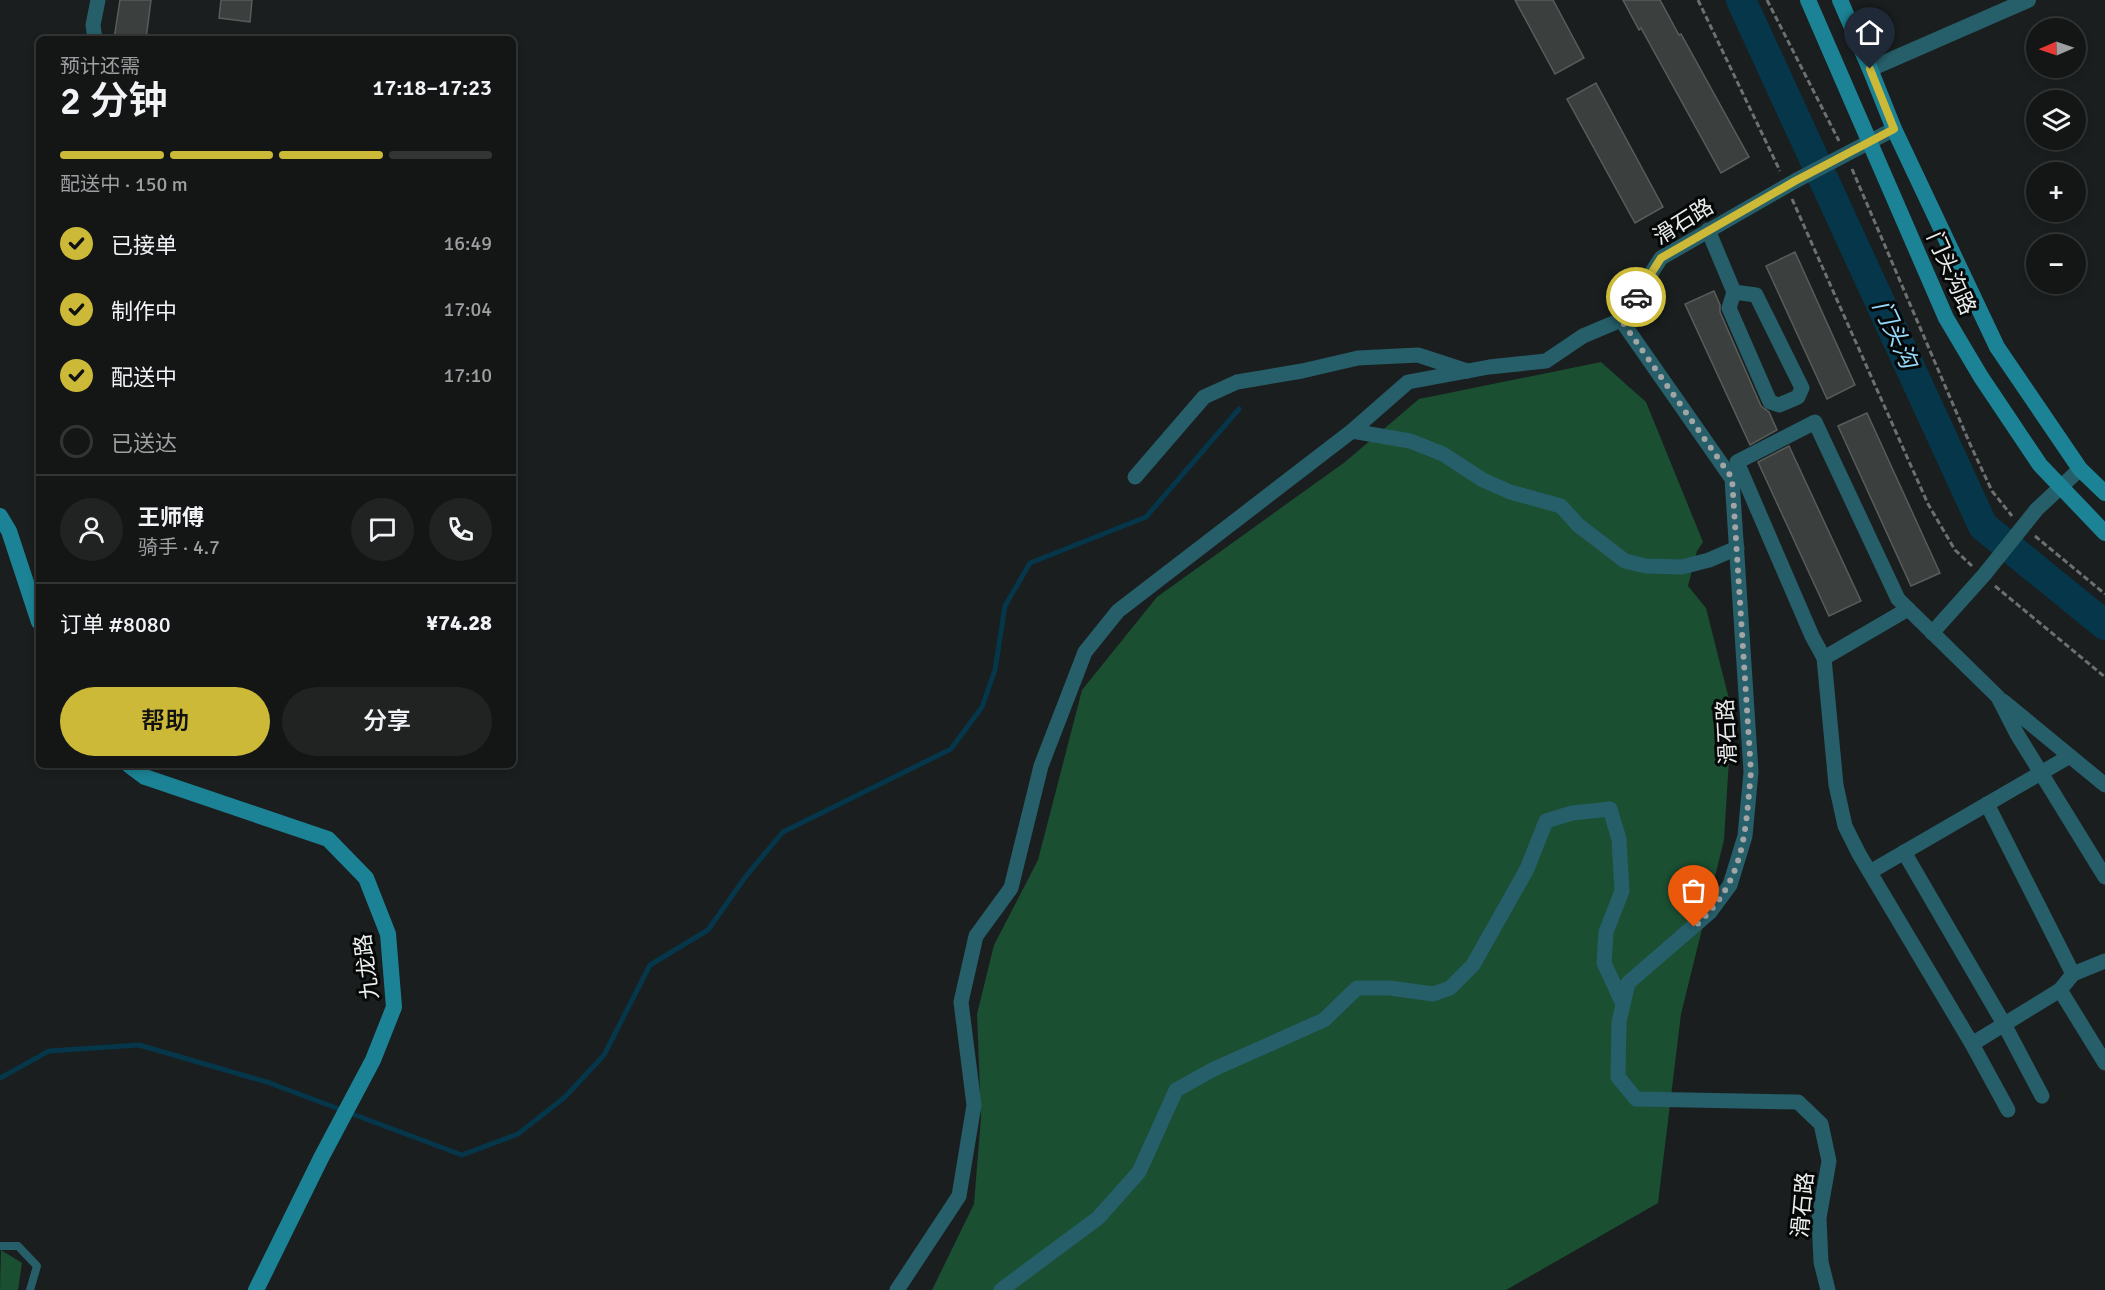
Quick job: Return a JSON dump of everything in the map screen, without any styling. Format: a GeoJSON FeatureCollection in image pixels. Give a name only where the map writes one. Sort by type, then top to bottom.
{"type":"FeatureCollection","features":[{"type":"Feature","properties":{"kind":"main road","name":"门头沟路"},"geometry":{"type":"LineString","coordinates":[[1808,0],[1946,318],[1981,377],[2040,465],[2105,533]]}},
{"type":"Feature","properties":{"kind":"main road","name":"门头沟路"},"geometry":{"type":"LineString","coordinates":[[1840,0],[1894,129],[1997,347],[2080,469],[2105,493]]}},
{"type":"Feature","properties":{"kind":"main road"},"geometry":{"type":"LineString","coordinates":[[0,516],[9,531],[36,613]]}},
{"type":"Feature","properties":{"kind":"main road","name":"九龙路"},"geometry":{"type":"LineString","coordinates":[[133,768],[145,777],[328,839],[366,878],[388,934],[393,1008],[373,1060],[321,1158],[256,1290]]}},
{"type":"Feature","properties":{"kind":"street"},"geometry":{"type":"LineString","coordinates":[[95,36],[93,25],[98,0]]}},
{"type":"Feature","properties":{"kind":"street"},"geometry":{"type":"LineString","coordinates":[[1870,69],[2028,0]]}},
{"type":"Feature","properties":{"kind":"street","name":"滑石路"},"geometry":{"type":"LineString","coordinates":[[1828,1290],[1821,1262],[1819,1218],[1828,1161],[1821,1124],[1798,1101],[1636,1100],[1618,1077],[1618,1022],[1628,983],[1710,912],[1730,885],[1745,836],[1751,772],[1732,478],[1621,320],[1661,258],[1791,183],[1894,129]]}},
{"type":"Feature","properties":{"kind":"street"},"geometry":{"type":"LineString","coordinates":[[1708,230],[1734,292],[1729,308],[1770,402],[1779,405],[1798,396],[1802,388],[1756,296],[1734,292]]}},
{"type":"Feature","properties":{"kind":"street"},"geometry":{"type":"LineString","coordinates":[[897,1290],[959,1196],[974,1105],[961,1002],[976,936],[1011,888],[1041,766],[1085,652],[1118,611],[1352,431],[1408,382],[1467,371],[1546,361],[1583,336],[1621,320]]}},
{"type":"Feature","properties":{"kind":"street"},"geometry":{"type":"LineString","coordinates":[[1135,477],[1204,398],[1236,382],[1302,371],[1358,358],[1418,355],[1467,371]]}},
{"type":"Feature","properties":{"kind":"street"},"geometry":{"type":"LineString","coordinates":[[2008,1110],[1845,826],[1836,785],[1824,658],[1812,636],[1737,462],[1815,422],[1898,599],[1998,697],[2105,785]]}},
{"type":"Feature","properties":{"kind":"street"},"geometry":{"type":"LineString","coordinates":[[1352,431],[1410,441],[1443,454],[1492,484],[1510,492],[1561,506],[1578,525],[1624,561],[1646,566],[1682,567],[1709,560],[1737,548]]}},
{"type":"Feature","properties":{"kind":"street"},"geometry":{"type":"LineString","coordinates":[[1932,633],[1984,576],[2037,509],[2080,469]]}},
{"type":"Feature","properties":{"kind":"street"},"geometry":{"type":"LineString","coordinates":[[1824,658],[1908,609]]}},
{"type":"Feature","properties":{"kind":"street"},"geometry":{"type":"LineString","coordinates":[[1998,697],[2017,734],[2105,877]]}},
{"type":"Feature","properties":{"kind":"street"},"geometry":{"type":"LineString","coordinates":[[1870,872],[2070,756]]}},
{"type":"Feature","properties":{"kind":"street"},"geometry":{"type":"LineString","coordinates":[[1986,804],[2073,974]]}},
{"type":"Feature","properties":{"kind":"street"},"geometry":{"type":"LineString","coordinates":[[1001,1290],[1098,1218],[1139,1172],[1176,1090],[1214,1069],[1324,1020],[1357,988],[1390,988],[1433,994],[1450,988],[1473,965],[1527,869],[1546,821],[1572,813],[1610,809],[1619,839],[1622,891],[1606,932],[1604,963],[1623,1004]]}},
{"type":"Feature","properties":{"kind":"street"},"geometry":{"type":"LineString","coordinates":[[1904,852],[2004,1024],[2042,1096]]}},
{"type":"Feature","properties":{"kind":"street"},"geometry":{"type":"LineString","coordinates":[[1972,1044],[2060,990],[2073,974],[2105,961]]}},
{"type":"Feature","properties":{"kind":"street"},"geometry":{"type":"LineString","coordinates":[[2060,990],[2105,1063]]}},
{"type":"Feature","properties":{"kind":"lane"},"geometry":{"type":"LineString","coordinates":[[0,1246],[18,1246],[37,1266],[30,1290]]}},
{"type":"Feature","properties":{"kind":"path"},"geometry":{"type":"LineString","coordinates":[[1698,0],[1791,183],[1929,504],[1955,550],[2105,676]]}},
{"type":"Feature","properties":{"kind":"path"},"geometry":{"type":"LineString","coordinates":[[1767,0],[1846,154],[1992,491],[2023,526],[2105,594]]}},
{"type":"Feature","properties":{"kind":"green space"},"geometry":{"type":"Polygon","coordinates":[[[1601,362],[1646,402],[1703,542],[1697,551],[1688,586],[1706,608],[1732,711],[1724,840],[1681,1014],[1658,1203],[1506,1290],[932,1290],[974,1204],[981,1117],[977,1014],[994,945],[1038,860],[1082,690],[1157,597],[1345,462],[1419,399],[1601,362]]]}},
{"type":"Feature","properties":{"kind":"green space"},"geometry":{"type":"Polygon","coordinates":[[[1,1250],[22,1263],[18,1290],[0,1290],[1,1250]]]}},
{"type":"Feature","properties":{"kind":"building"},"geometry":{"type":"Polygon","coordinates":[[[120,0],[151,0],[146,36],[114,36],[120,0]]]}},
{"type":"Feature","properties":{"kind":"building"},"geometry":{"type":"Polygon","coordinates":[[[221,0],[252,0],[250,22],[219,18],[221,0]]]}},
{"type":"Feature","properties":{"kind":"building"},"geometry":{"type":"Polygon","coordinates":[[[1515,0],[1553,0],[1584,58],[1555,74],[1515,0]]]}},
{"type":"Feature","properties":{"kind":"building"},"geometry":{"type":"Polygon","coordinates":[[[1623,0],[1660,0],[1749,157],[1721,173],[1641,28],[1639,30],[1623,0]]]}},
{"type":"Feature","properties":{"kind":"building"},"geometry":{"type":"Polygon","coordinates":[[[1596,83],[1663,207],[1635,223],[1567,99],[1596,83]]]}},
{"type":"Feature","properties":{"kind":"building"},"geometry":{"type":"Polygon","coordinates":[[[1795,252],[1855,385],[1827,399],[1766,266],[1795,252]]]}},
{"type":"Feature","properties":{"kind":"building"},"geometry":{"type":"Polygon","coordinates":[[[1714,291],[1720,305],[1720,312],[1761,406],[1769,412],[1777,430],[1750,445],[1685,304],[1714,291]]]}},
{"type":"Feature","properties":{"kind":"building"},"geometry":{"type":"Polygon","coordinates":[[[1867,413],[1940,573],[1911,586],[1838,426],[1867,413]]]}},
{"type":"Feature","properties":{"kind":"building"},"geometry":{"type":"Polygon","coordinates":[[[1789,446],[1861,601],[1829,616],[1758,462],[1789,446]]]}},
{"type":"Feature","properties":{"kind":"waterway","name":"门头沟"},"geometry":{"type":"LineString","coordinates":[[1741,0],[1983,526],[2105,625]]}},
{"type":"Feature","properties":{"kind":"waterway"},"geometry":{"type":"LineString","coordinates":[[0,1078],[49,1051],[139,1045],[267,1082],[462,1155],[518,1134],[565,1097],[604,1055],[650,965],[708,930],[746,876],[783,832],[951,749],[982,707],[995,670],[1005,606],[1030,563],[1146,517],[1239,409]]}},
{"type":"Feature","properties":{"kind":"way so far"},"geometry":{"type":"LineString","coordinates":[[1636,297],[1621,320],[1646,359],[1673,392],[1732,478],[1751,772],[1745,836],[1730,885],[1710,912],[1694,927]]}},
{"type":"Feature","properties":{"kind":"route"},"geometry":{"type":"LineString","coordinates":[[1636,297],[1661,258],[1728,218],[1894,129],[1870,69]]}}]}
